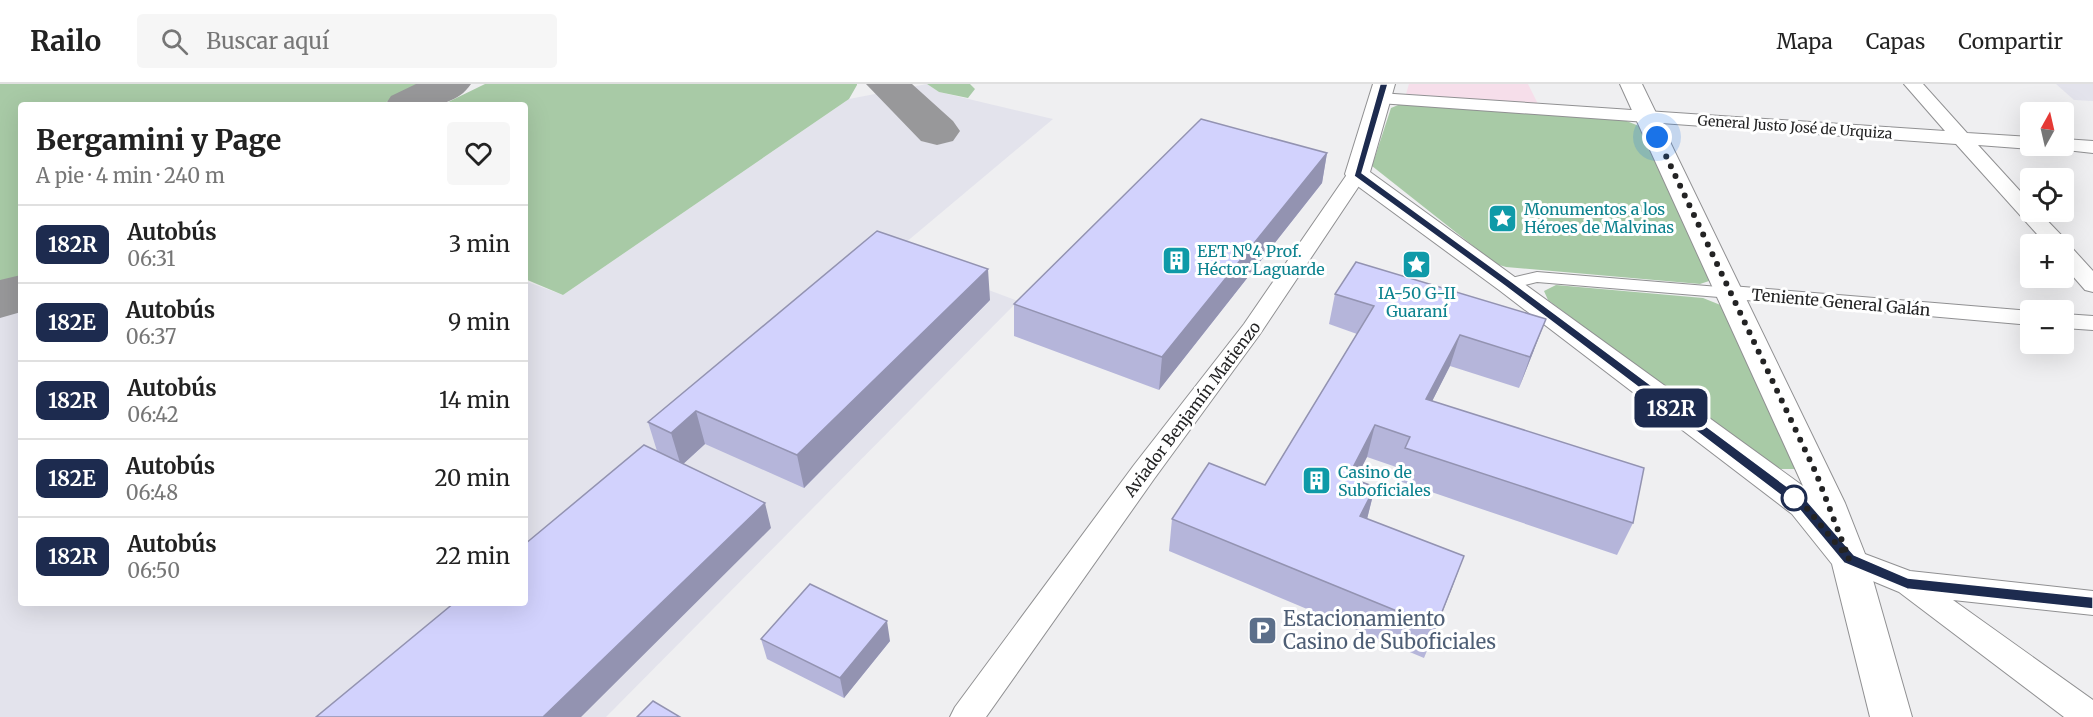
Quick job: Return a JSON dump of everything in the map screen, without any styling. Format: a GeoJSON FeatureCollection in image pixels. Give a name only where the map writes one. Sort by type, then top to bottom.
{"type":"FeatureCollection","features":[{"type":"Feature","properties":{"kind":"street"},"geometry":{"type":"LineString","coordinates":[[1631,84],[1816,473],[1849,559],[1891,717]]}},
{"type":"Feature","properties":{"kind":"street"},"geometry":{"type":"LineString","coordinates":[[1913,84],[2047,234]]}},
{"type":"Feature","properties":{"kind":"street","name":"General Justo José de Urquiza"},"geometry":{"type":"LineString","coordinates":[[1382,91],[1648,117],[2020,142]]}},
{"type":"Feature","properties":{"kind":"street","name":"Aviador Benjamín Matienzo"},"geometry":{"type":"LineString","coordinates":[[968,717],[1144,472],[1252,329],[1357,174],[1382,91]]}},
{"type":"Feature","properties":{"kind":"street"},"geometry":{"type":"LineString","coordinates":[[2074,146],[2093,147]]}},
{"type":"Feature","properties":{"kind":"street"},"geometry":{"type":"LineString","coordinates":[[1357,174],[1509,284],[1804,505],[1849,559],[1907,583],[2090,717]]}},
{"type":"Feature","properties":{"kind":"street"},"geometry":{"type":"LineString","coordinates":[[2074,264],[2093,285]]}},
{"type":"Feature","properties":{"kind":"street","name":"Teniente General Galán"},"geometry":{"type":"LineString","coordinates":[[1509,284],[1537,277],[2020,317]]}},
{"type":"Feature","properties":{"kind":"street"},"geometry":{"type":"LineString","coordinates":[[2074,322],[2093,323]]}},
{"type":"Feature","properties":{"kind":"street"},"geometry":{"type":"LineString","coordinates":[[1907,583],[2093,603]]}},
{"type":"Feature","properties":{"kind":"shaded area"},"geometry":{"type":"Polygon","coordinates":[[[927,84],[939,92],[1053,119],[892,254],[1018,301],[606,717],[0,717],[0,313],[18,304],[18,606],[528,606],[528,282],[563,295],[849,99],[927,84]]]}},
{"type":"Feature","properties":{"kind":"shaded area"},"geometry":{"type":"Polygon","coordinates":[[[1409,84],[1528,84],[1538,104],[1406,94],[1409,84]]]}},
{"type":"Feature","properties":{"kind":"shaded area"},"geometry":{"type":"Polygon","coordinates":[[[2056,84],[2093,84],[2093,101],[2074,100],[2056,84]]]}},
{"type":"Feature","properties":{"kind":"green space"},"geometry":{"type":"Polygon","coordinates":[[[0,84],[424,84],[386,102],[18,102],[18,276],[0,285],[0,84]]]}},
{"type":"Feature","properties":{"kind":"green space"},"geometry":{"type":"Polygon","coordinates":[[[485,84],[857,84],[849,99],[563,295],[528,280],[528,102],[448,102],[485,84]]]}},
{"type":"Feature","properties":{"kind":"green space"},"geometry":{"type":"Polygon","coordinates":[[[927,84],[970,84],[975,89],[968,98],[939,92],[927,84]]]}},
{"type":"Feature","properties":{"kind":"green space"},"geometry":{"type":"Polygon","coordinates":[[[1403,103],[1624,120],[1639,126],[1712,280],[1700,284],[1506,267],[1496,264],[1372,166],[1391,108],[1403,103]]]}},
{"type":"Feature","properties":{"kind":"green space"},"geometry":{"type":"Polygon","coordinates":[[[1556,285],[1703,298],[1723,306],[1798,469],[1779,469],[1769,464],[1548,300],[1544,291],[1556,285]]]}},
{"type":"Feature","properties":{"kind":"building","name":"EET Nº4 Prof. Héctor Laguarde"},"geometry":{"type":"Polygon","coordinates":[[[1201,119],[1327,153],[1162,357],[1014,304],[1201,119]]]}},
{"type":"Feature","properties":{"kind":"building"},"geometry":{"type":"Polygon","coordinates":[[[877,231],[988,269],[797,455],[696,411],[671,433],[648,422],[877,231]]]}},
{"type":"Feature","properties":{"kind":"building"},"geometry":{"type":"Polygon","coordinates":[[[1356,262],[1546,319],[1530,357],[1460,335],[1426,399],[1644,468],[1633,523],[1405,448],[1410,437],[1375,425],[1348,477],[1375,487],[1360,516],[1464,556],[1436,627],[1172,519],[1209,463],[1265,485],[1374,306],[1335,294],[1356,262]]]}},
{"type":"Feature","properties":{"kind":"building"},"geometry":{"type":"Polygon","coordinates":[[[644,445],[765,503],[543,717],[316,717],[450,606],[528,606],[528,542],[644,445]]]}},
{"type":"Feature","properties":{"kind":"building"},"geometry":{"type":"Polygon","coordinates":[[[810,584],[887,621],[840,678],[761,639],[810,584]]]}},
{"type":"Feature","properties":{"kind":"building"},"geometry":{"type":"Polygon","coordinates":[[[653,701],[680,717],[637,717],[653,701]]]}},
{"type":"Feature","properties":{"kind":"taxiway"},"geometry":{"type":"LineString","coordinates":[[413,102],[450,84]]}},
{"type":"Feature","properties":{"kind":"taxiway"},"geometry":{"type":"LineString","coordinates":[[887,84],[937,131]]}},
{"type":"Feature","properties":{"kind":"taxiway"},"geometry":{"type":"LineString","coordinates":[[0,301],[18,292]]}},
{"type":"Feature","properties":{"kind":"bus line","name":"182R"},"geometry":{"type":"LineString","coordinates":[[1384,84],[1357,174],[1509,284],[1680,415],[1804,505],[1849,559],[1907,583],[2093,603]]}},
{"type":"Feature","properties":{"kind":"place","name":"Monumentos a los Héroes de Malvinas"},"geometry":{"type":"Point","coordinates":[1503,218]}},
{"type":"Feature","properties":{"kind":"place","name":"EET Nº4 Prof. Héctor Laguarde"},"geometry":{"type":"Point","coordinates":[1176,260]}},
{"type":"Feature","properties":{"kind":"place","name":"IA-50 G-II Guaraní"},"geometry":{"type":"Point","coordinates":[1417,265]}},
{"type":"Feature","properties":{"kind":"place","name":"Casino de Suboficiales"},"geometry":{"type":"Point","coordinates":[1317,481]}},
{"type":"Feature","properties":{"kind":"place","name":"Estacionamiento Casino de Suboficiales"},"geometry":{"type":"Point","coordinates":[1262,630]}},
{"type":"Feature","properties":{"kind":"route"},"geometry":{"type":"LineString","coordinates":[[1657,137],[1816,473],[1849,559],[1804,505],[1786,492],[1794,498]]}}]}
